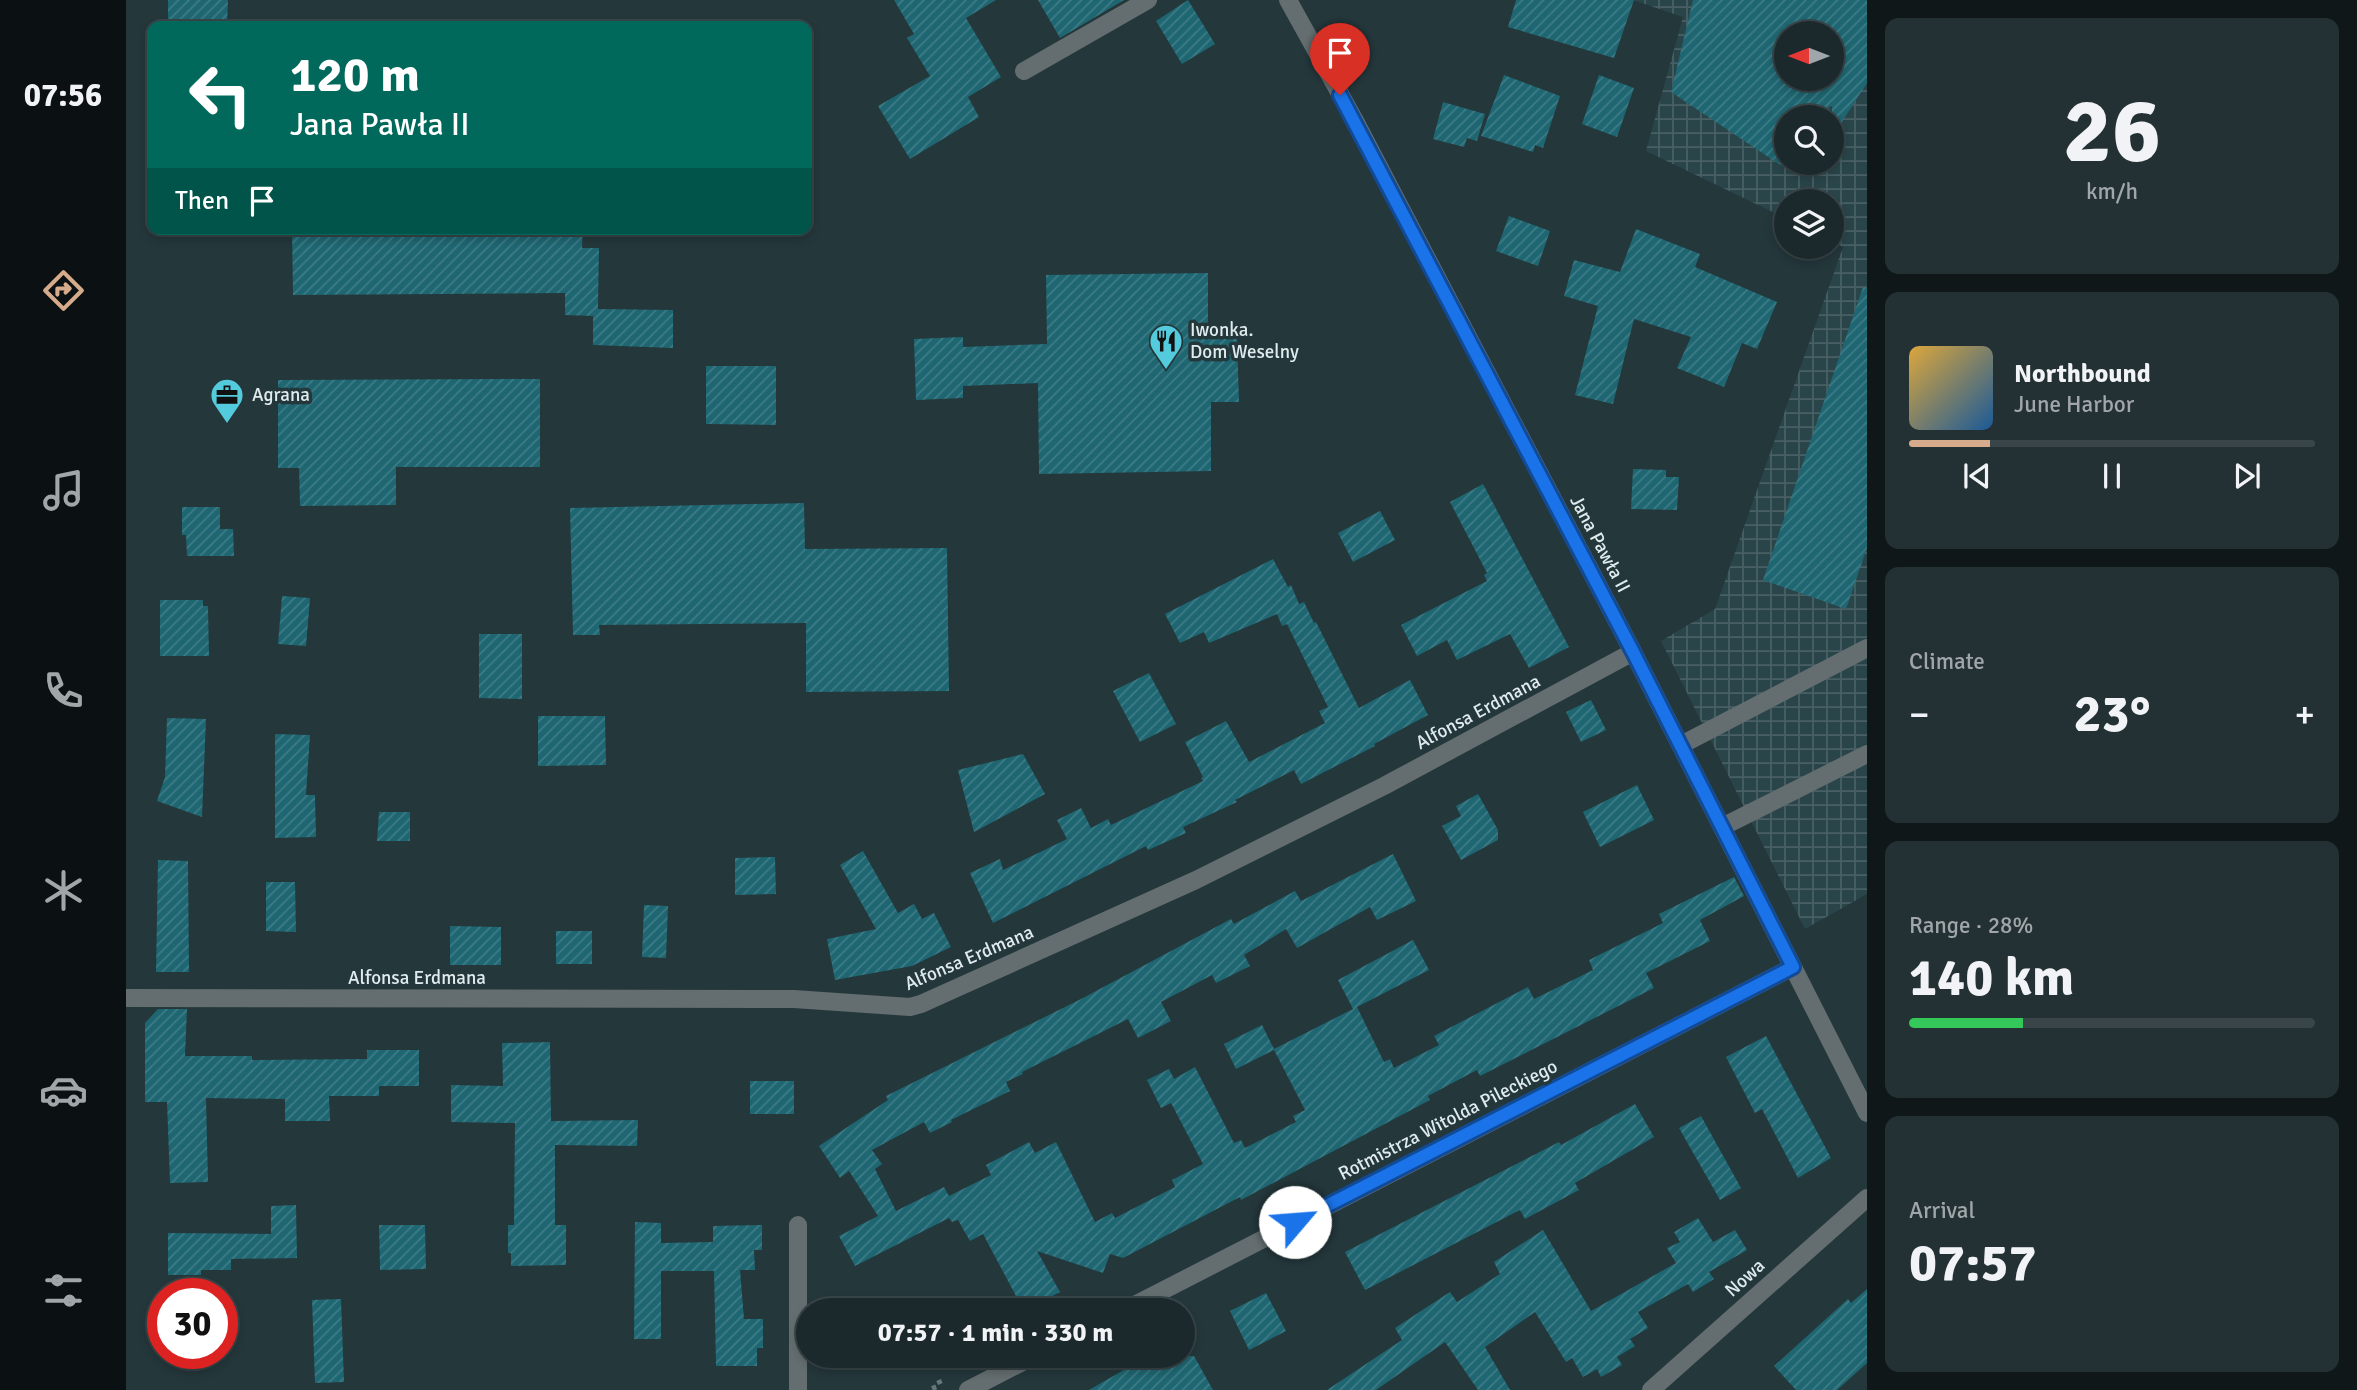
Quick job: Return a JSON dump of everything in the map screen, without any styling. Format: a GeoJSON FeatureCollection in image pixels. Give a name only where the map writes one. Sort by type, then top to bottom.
{"type":"FeatureCollection","features":[{"type":"Feature","properties":{"kind":"street"},"geometry":{"type":"LineString","coordinates":[[1024,71],[1148,0]]}},
{"type":"Feature","properties":{"kind":"street","name":"Jana Pawła II"},"geometry":{"type":"LineString","coordinates":[[1288,0],[1354,119],[1633,652],[1867,1113]]}},
{"type":"Feature","properties":{"kind":"street"},"geometry":{"type":"LineString","coordinates":[[1681,745],[1867,648]]}},
{"type":"Feature","properties":{"kind":"street","name":"Alfonsa Erdmana"},"geometry":{"type":"LineString","coordinates":[[126,998],[794,999],[909,1007],[921,1004],[1196,880],[1384,786],[1633,652]]}},
{"type":"Feature","properties":{"kind":"street"},"geometry":{"type":"LineString","coordinates":[[1722,827],[1867,754]]}},
{"type":"Feature","properties":{"kind":"street","name":"Rotmistrza Witolda Pileckiego"},"geometry":{"type":"LineString","coordinates":[[1148,1298],[1793,967]]}},
{"type":"Feature","properties":{"kind":"street","name":"Nowa"},"geometry":{"type":"LineString","coordinates":[[1651,1390],[1867,1198]]}},
{"type":"Feature","properties":{"kind":"street"},"geometry":{"type":"LineString","coordinates":[[798,1225],[798,1390]]}},
{"type":"Feature","properties":{"kind":"street"},"geometry":{"type":"LineString","coordinates":[[968,1390],[1011,1368]]}},
{"type":"Feature","properties":{"kind":"shaded area"},"geometry":{"type":"Polygon","coordinates":[[[1633,0],[1867,0],[1867,894],[1805,929],[1661,641],[1715,609],[1839,259],[1844,259],[1844,189],[1774,189],[1774,213],[1646,151],[1683,17],[1633,0]]]}},
{"type":"Feature","properties":{"kind":"building"},"geometry":{"type":"Polygon","coordinates":[[[168,0],[228,0],[227,21],[168,21],[168,0]]]}},
{"type":"Feature","properties":{"kind":"building"},"geometry":{"type":"Polygon","coordinates":[[[894,0],[996,0],[966,18],[1001,77],[968,97],[979,117],[910,159],[878,106],[930,76],[907,38],[914,34],[894,0]]]}},
{"type":"Feature","properties":{"kind":"building"},"geometry":{"type":"Polygon","coordinates":[[[1038,0],[1124,0],[1060,38],[1038,0]]]}},
{"type":"Feature","properties":{"kind":"building"},"geometry":{"type":"Polygon","coordinates":[[[1188,0],[1215,44],[1182,64],[1156,21],[1188,0]]]}},
{"type":"Feature","properties":{"kind":"building"},"geometry":{"type":"Polygon","coordinates":[[[1516,0],[1634,0],[1614,58],[1508,27],[1516,0]]]}},
{"type":"Feature","properties":{"kind":"building"},"geometry":{"type":"Polygon","coordinates":[[[1693,0],[1867,0],[1867,83],[1844,118],[1844,105],[1774,105],[1774,161],[1671,92],[1693,0]]]}},
{"type":"Feature","properties":{"kind":"building"},"geometry":{"type":"Polygon","coordinates":[[[1504,75],[1560,96],[1543,148],[1535,145],[1533,152],[1481,136],[1504,75]]]}},
{"type":"Feature","properties":{"kind":"building"},"geometry":{"type":"Polygon","coordinates":[[[1599,75],[1634,88],[1617,137],[1582,124],[1599,75]]]}},
{"type":"Feature","properties":{"kind":"building"},"geometry":{"type":"Polygon","coordinates":[[[1443,102],[1485,114],[1477,141],[1467,138],[1464,147],[1433,139],[1443,102]]]}},
{"type":"Feature","properties":{"kind":"building"},"geometry":{"type":"Polygon","coordinates":[[[1509,216],[1550,231],[1538,266],[1496,251],[1509,216]]]}},
{"type":"Feature","properties":{"kind":"building"},"geometry":{"type":"Polygon","coordinates":[[[1636,229],[1700,254],[1695,267],[1777,302],[1757,349],[1742,343],[1724,387],[1677,368],[1691,337],[1634,319],[1613,404],[1575,395],[1598,306],[1564,296],[1574,260],[1620,272],[1636,229]]]}},
{"type":"Feature","properties":{"kind":"building"},"geometry":{"type":"Polygon","coordinates":[[[292,235],[583,235],[582,248],[599,248],[598,309],[673,310],[673,348],[593,345],[593,316],[565,315],[565,293],[293,295],[292,235]]]}},
{"type":"Feature","properties":{"kind":"building"},"geometry":{"type":"Polygon","coordinates":[[[1208,273],[1208,339],[1237,339],[1239,402],[1211,402],[1211,471],[1039,474],[1038,383],[963,386],[963,398],[916,400],[914,339],[963,337],[963,347],[1047,344],[1046,275],[1208,273]]]}},
{"type":"Feature","properties":{"kind":"building"},"geometry":{"type":"Polygon","coordinates":[[[1863,287],[1867,288],[1867,548],[1846,609],[1763,580],[1863,287]]]}},
{"type":"Feature","properties":{"kind":"building"},"geometry":{"type":"Polygon","coordinates":[[[706,366],[776,366],[776,425],[706,424],[706,366]]]}},
{"type":"Feature","properties":{"kind":"building"},"geometry":{"type":"Polygon","coordinates":[[[540,379],[540,467],[396,467],[396,505],[300,506],[299,468],[278,468],[278,380],[540,379]]]}},
{"type":"Feature","properties":{"kind":"building"},"geometry":{"type":"Polygon","coordinates":[[[1633,469],[1666,470],[1666,477],[1679,477],[1677,510],[1631,509],[1633,469]]]}},
{"type":"Feature","properties":{"kind":"building"},"geometry":{"type":"Polygon","coordinates":[[[1483,484],[1569,647],[1529,668],[1510,634],[1457,660],[1447,640],[1417,656],[1401,625],[1487,581],[1484,575],[1487,573],[1450,502],[1483,484]]]}},
{"type":"Feature","properties":{"kind":"building"},"geometry":{"type":"Polygon","coordinates":[[[804,503],[805,549],[947,548],[949,691],[806,692],[806,623],[599,625],[600,635],[573,635],[570,508],[804,503]]]}},
{"type":"Feature","properties":{"kind":"building"},"geometry":{"type":"Polygon","coordinates":[[[182,507],[220,507],[220,529],[233,529],[234,556],[187,556],[186,535],[182,535],[182,507]]]}},
{"type":"Feature","properties":{"kind":"building"},"geometry":{"type":"Polygon","coordinates":[[[1380,511],[1395,540],[1353,562],[1338,533],[1380,511]]]}},
{"type":"Feature","properties":{"kind":"building"},"geometry":{"type":"Polygon","coordinates":[[[1273,559],[1288,587],[1291,585],[1299,604],[1304,602],[1314,623],[1316,622],[1359,708],[1410,680],[1428,715],[1301,784],[1294,770],[1235,800],[1237,802],[1183,827],[1186,833],[1148,850],[1146,846],[993,923],[970,873],[1000,859],[1003,870],[1067,839],[1057,820],[1081,808],[1091,828],[1108,819],[1111,825],[1203,781],[1185,742],[1226,721],[1249,762],[1325,723],[1319,711],[1328,707],[1287,624],[1282,626],[1277,614],[1209,643],[1204,632],[1180,643],[1165,614],[1273,559]]]}},
{"type":"Feature","properties":{"kind":"building"},"geometry":{"type":"Polygon","coordinates":[[[282,596],[310,598],[306,646],[278,644],[282,596]]]}},
{"type":"Feature","properties":{"kind":"building"},"geometry":{"type":"Polygon","coordinates":[[[160,600],[203,600],[203,606],[208,606],[209,656],[160,656],[160,600]]]}},
{"type":"Feature","properties":{"kind":"building"},"geometry":{"type":"Polygon","coordinates":[[[479,634],[522,634],[522,699],[479,698],[479,634]]]}},
{"type":"Feature","properties":{"kind":"building"},"geometry":{"type":"Polygon","coordinates":[[[1149,673],[1176,724],[1140,742],[1113,691],[1149,673]]]}},
{"type":"Feature","properties":{"kind":"building"},"geometry":{"type":"Polygon","coordinates":[[[1591,700],[1606,730],[1581,742],[1566,712],[1591,700]]]}},
{"type":"Feature","properties":{"kind":"building"},"geometry":{"type":"Polygon","coordinates":[[[538,716],[605,716],[606,765],[538,766],[538,716]]]}},
{"type":"Feature","properties":{"kind":"building"},"geometry":{"type":"Polygon","coordinates":[[[167,718],[206,719],[202,817],[157,801],[165,777],[167,718]]]}},
{"type":"Feature","properties":{"kind":"building"},"geometry":{"type":"Polygon","coordinates":[[[275,734],[310,735],[306,795],[315,795],[316,837],[275,838],[275,734]]]}},
{"type":"Feature","properties":{"kind":"building"},"geometry":{"type":"Polygon","coordinates":[[[1023,754],[1045,794],[974,832],[958,770],[1023,754]]]}},
{"type":"Feature","properties":{"kind":"building"},"geometry":{"type":"Polygon","coordinates":[[[1637,785],[1654,820],[1600,847],[1583,812],[1637,785]]]}},
{"type":"Feature","properties":{"kind":"building"},"geometry":{"type":"Polygon","coordinates":[[[1478,794],[1498,830],[1498,840],[1461,860],[1442,826],[1461,816],[1456,806],[1478,794]]]}},
{"type":"Feature","properties":{"kind":"building"},"geometry":{"type":"Polygon","coordinates":[[[379,812],[410,812],[410,841],[377,841],[379,812]]]}},
{"type":"Feature","properties":{"kind":"building"},"geometry":{"type":"Polygon","coordinates":[[[863,851],[898,913],[914,904],[922,919],[934,913],[951,947],[912,966],[835,980],[827,939],[876,929],[840,865],[863,851]]]}},
{"type":"Feature","properties":{"kind":"building"},"geometry":{"type":"Polygon","coordinates":[[[1393,854],[1416,901],[1377,920],[1370,907],[1297,948],[1286,929],[1244,955],[1250,966],[1216,983],[1212,975],[1161,1002],[1171,1021],[1138,1038],[1128,1019],[1022,1072],[1023,1074],[1006,1082],[1010,1091],[951,1120],[952,1122],[930,1133],[924,1122],[872,1150],[882,1164],[875,1169],[896,1211],[944,1187],[949,1196],[991,1175],[986,1165],[1029,1142],[1035,1153],[1056,1142],[1095,1222],[1112,1213],[1115,1218],[1175,1187],[1172,1180],[1203,1164],[1171,1103],[1161,1108],[1147,1080],[1169,1069],[1174,1079],[1195,1067],[1234,1143],[1241,1140],[1245,1148],[1296,1122],[1293,1116],[1305,1110],[1274,1050],[1236,1069],[1224,1044],[1262,1025],[1274,1049],[1353,1009],[1338,980],[1413,940],[1429,970],[1357,1007],[1384,1062],[1390,1059],[1394,1068],[1439,1045],[1434,1036],[1528,987],[1534,999],[1593,970],[1589,960],[1663,923],[1659,914],[1734,877],[1744,896],[1700,920],[1710,941],[1646,973],[1654,988],[1480,1076],[1477,1070],[1428,1096],[1430,1100],[1241,1200],[1240,1197],[1123,1258],[1110,1254],[1103,1273],[1037,1251],[1060,1292],[1049,1298],[1017,1298],[983,1234],[970,1241],[958,1220],[952,1222],[949,1218],[855,1266],[839,1236],[878,1216],[849,1171],[840,1178],[819,1146],[888,1100],[886,1096],[1081,999],[1231,919],[1234,924],[1295,891],[1301,901],[1393,854]]]}},
{"type":"Feature","properties":{"kind":"building"},"geometry":{"type":"Polygon","coordinates":[[[775,857],[776,894],[735,895],[735,858],[775,857]]]}},
{"type":"Feature","properties":{"kind":"building"},"geometry":{"type":"Polygon","coordinates":[[[158,860],[188,861],[189,972],[156,972],[158,860]]]}},
{"type":"Feature","properties":{"kind":"building"},"geometry":{"type":"Polygon","coordinates":[[[266,882],[295,882],[296,932],[266,931],[266,882]]]}},
{"type":"Feature","properties":{"kind":"building"},"geometry":{"type":"Polygon","coordinates":[[[644,905],[668,906],[666,958],[642,957],[644,905]]]}},
{"type":"Feature","properties":{"kind":"building"},"geometry":{"type":"Polygon","coordinates":[[[450,926],[501,927],[501,965],[450,965],[450,926]]]}},
{"type":"Feature","properties":{"kind":"building"},"geometry":{"type":"Polygon","coordinates":[[[556,931],[592,931],[592,964],[556,964],[556,931]]]}},
{"type":"Feature","properties":{"kind":"building"},"geometry":{"type":"Polygon","coordinates":[[[158,1009],[187,1009],[185,1056],[252,1056],[252,1060],[367,1059],[367,1050],[419,1050],[419,1086],[379,1086],[379,1096],[329,1096],[330,1121],[285,1121],[285,1099],[206,1098],[208,1182],[170,1183],[167,1102],[145,1102],[145,1023],[158,1009]]]}},
{"type":"Feature","properties":{"kind":"building"},"geometry":{"type":"Polygon","coordinates":[[[1766,1036],[1831,1158],[1798,1178],[1762,1109],[1755,1113],[1726,1057],[1766,1036]]]}},
{"type":"Feature","properties":{"kind":"building"},"geometry":{"type":"Polygon","coordinates":[[[550,1042],[551,1121],[638,1120],[637,1146],[555,1145],[555,1225],[566,1225],[566,1265],[511,1266],[508,1225],[514,1225],[515,1123],[451,1122],[451,1085],[503,1086],[502,1043],[550,1042]]]}},
{"type":"Feature","properties":{"kind":"building"},"geometry":{"type":"Polygon","coordinates":[[[750,1081],[794,1081],[794,1114],[750,1114],[750,1081]]]}},
{"type":"Feature","properties":{"kind":"building"},"geometry":{"type":"Polygon","coordinates":[[[1635,1104],[1654,1137],[1575,1183],[1579,1190],[1525,1219],[1520,1210],[1365,1290],[1345,1252],[1559,1142],[1561,1145],[1635,1104]]]}},
{"type":"Feature","properties":{"kind":"building"},"geometry":{"type":"Polygon","coordinates":[[[1701,1116],[1741,1188],[1720,1200],[1679,1128],[1701,1116]]]}},
{"type":"Feature","properties":{"kind":"building"},"geometry":{"type":"Polygon","coordinates":[[[296,1205],[297,1258],[231,1259],[231,1270],[201,1270],[201,1275],[168,1275],[168,1233],[271,1234],[271,1206],[296,1205]]]}},
{"type":"Feature","properties":{"kind":"building"},"geometry":{"type":"Polygon","coordinates":[[[1698,1218],[1713,1242],[1735,1230],[1747,1250],[1709,1272],[1714,1279],[1693,1292],[1688,1284],[1638,1312],[1648,1328],[1630,1339],[1635,1346],[1617,1357],[1622,1365],[1601,1377],[1597,1369],[1583,1377],[1572,1358],[1566,1362],[1535,1312],[1485,1347],[1510,1390],[1478,1390],[1445,1342],[1376,1390],[1327,1390],[1402,1340],[1395,1328],[1450,1292],[1457,1302],[1500,1274],[1494,1262],[1543,1230],[1591,1311],[1676,1263],[1667,1248],[1680,1242],[1674,1232],[1698,1218]]]}},
{"type":"Feature","properties":{"kind":"building"},"geometry":{"type":"Polygon","coordinates":[[[635,1222],[661,1223],[661,1243],[713,1242],[713,1226],[762,1225],[762,1250],[754,1250],[755,1270],[740,1270],[744,1319],[763,1319],[763,1348],[757,1348],[757,1366],[716,1366],[714,1271],[661,1271],[661,1339],[634,1339],[635,1222]]]}},
{"type":"Feature","properties":{"kind":"building"},"geometry":{"type":"Polygon","coordinates":[[[379,1225],[425,1225],[426,1269],[380,1270],[379,1225]]]}},
{"type":"Feature","properties":{"kind":"building"},"geometry":{"type":"Polygon","coordinates":[[[1867,1289],[1867,1363],[1837,1390],[1796,1390],[1774,1366],[1848,1299],[1851,1303],[1867,1289]]]}},
{"type":"Feature","properties":{"kind":"building"},"geometry":{"type":"Polygon","coordinates":[[[1266,1293],[1286,1331],[1249,1350],[1230,1311],[1266,1293]]]}},
{"type":"Feature","properties":{"kind":"building"},"geometry":{"type":"Polygon","coordinates":[[[341,1299],[344,1382],[315,1383],[312,1300],[341,1299]]]}},
{"type":"Feature","properties":{"kind":"building"},"geometry":{"type":"Polygon","coordinates":[[[1195,1358],[1213,1390],[1089,1390],[1127,1368],[1195,1368],[1195,1358]]]}},
{"type":"Feature","properties":{"kind":"place","name":"Iwonka. Dom Weselny"},"geometry":{"type":"Point","coordinates":[1166,371]}},
{"type":"Feature","properties":{"kind":"place","name":"Agrana"},"geometry":{"type":"Point","coordinates":[227,425]}},
{"type":"Feature","properties":{"kind":"route"},"geometry":{"type":"LineString","coordinates":[[1295,1222],[1793,967],[1633,652],[1340,95]]}}]}
